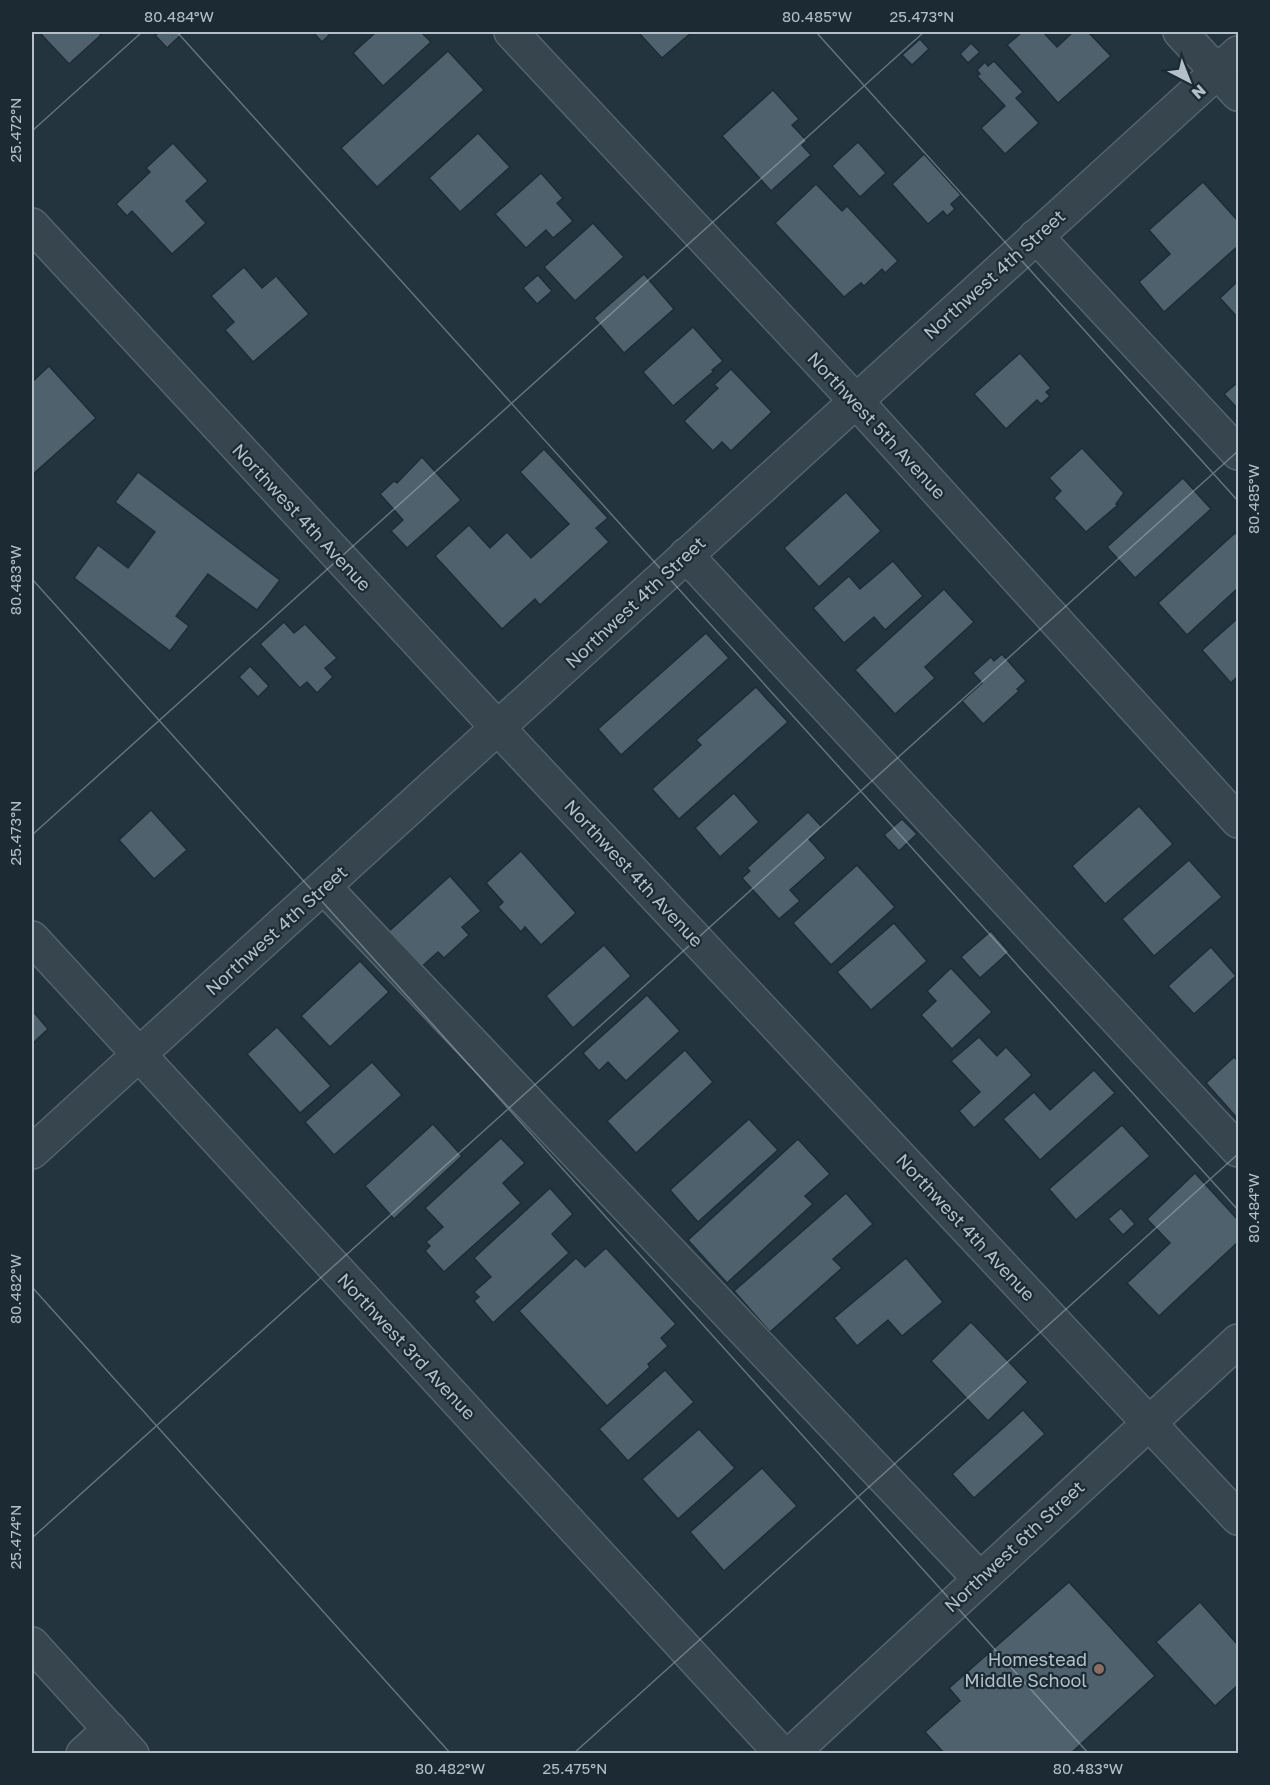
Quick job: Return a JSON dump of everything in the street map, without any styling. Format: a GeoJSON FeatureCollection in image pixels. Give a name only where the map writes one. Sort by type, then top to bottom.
{"type":"FeatureCollection","features":[{"type":"Feature","properties":{"kind":"street","name":"Northwest 5th Avenue"},"geometry":{"type":"LineString","coordinates":[[511,32],[855,400],[1239,821]]}},
{"type":"Feature","properties":{"kind":"street"},"geometry":{"type":"LineString","coordinates":[[1180,32],[1232,73]]}},
{"type":"Feature","properties":{"kind":"street","name":"Northwest 4th Street"},"geometry":{"type":"LineString","coordinates":[[32,1152],[1036,236],[1232,73]]}},
{"type":"Feature","properties":{"kind":"street","name":"Northwest 4th Avenue"},"geometry":{"type":"LineString","coordinates":[[32,225],[498,728],[1239,1518]]}},
{"type":"Feature","properties":{"kind":"street"},"geometry":{"type":"LineString","coordinates":[[1036,236],[1239,453]]}},
{"type":"Feature","properties":{"kind":"street"},"geometry":{"type":"LineString","coordinates":[[686,555],[1239,1150]]}},
{"type":"Feature","properties":{"kind":"street"},"geometry":{"type":"LineString","coordinates":[[324,887],[979,1578]]}},
{"type":"Feature","properties":{"kind":"street","name":"Northwest 3rd Avenue"},"geometry":{"type":"LineString","coordinates":[[32,938],[782,1754]]}},
{"type":"Feature","properties":{"kind":"street","name":"Northwest 6th Street"},"geometry":{"type":"LineString","coordinates":[[791,1754],[1148,1422],[1239,1341]]}},
{"type":"Feature","properties":{"kind":"street"},"geometry":{"type":"LineString","coordinates":[[32,1644],[132,1754]]}},
{"type":"Feature","properties":{"kind":"street"},"geometry":{"type":"LineString","coordinates":[[83,1754],[110,1729]]}},
{"type":"Feature","properties":{"kind":"building"},"geometry":{"type":"Polygon","coordinates":[[[39,32],[98,32],[101,35],[69,64],[39,32]]]}},
{"type":"Feature","properties":{"kind":"building"},"geometry":{"type":"Polygon","coordinates":[[[160,32],[184,32],[167,48],[155,35],[160,32]]]}},
{"type":"Feature","properties":{"kind":"building"},"geometry":{"type":"Polygon","coordinates":[[[313,32],[332,32],[322,42],[313,32]]]}},
{"type":"Feature","properties":{"kind":"building"},"geometry":{"type":"Polygon","coordinates":[[[376,32],[421,32],[431,42],[383,86],[353,53],[376,32]]]}},
{"type":"Feature","properties":{"kind":"building"},"geometry":{"type":"Polygon","coordinates":[[[638,32],[692,32],[662,58],[638,32]]]}},
{"type":"Feature","properties":{"kind":"building"},"geometry":{"type":"Polygon","coordinates":[[[1022,32],[1043,32],[1057,47],[1073,32],[1088,32],[1111,56],[1058,103],[1007,45],[1022,32]]]}},
{"type":"Feature","properties":{"kind":"building"},"geometry":{"type":"Polygon","coordinates":[[[920,39],[929,49],[912,65],[902,55],[920,39]]]}},
{"type":"Feature","properties":{"kind":"building"},"geometry":{"type":"Polygon","coordinates":[[[971,43],[980,52],[968,63],[960,54],[971,43]]]}},
{"type":"Feature","properties":{"kind":"building"},"geometry":{"type":"Polygon","coordinates":[[[448,51],[484,90],[377,187],[341,148],[448,51]]]}},
{"type":"Feature","properties":{"kind":"building"},"geometry":{"type":"Polygon","coordinates":[[[994,61],[1023,92],[1016,98],[1039,123],[1005,154],[981,128],[1005,106],[977,76],[980,74],[977,70],[985,62],[988,66],[994,61]]]}},
{"type":"Feature","properties":{"kind":"building"},"geometry":{"type":"Polygon","coordinates":[[[773,90],[799,119],[792,125],[807,141],[802,145],[811,155],[771,191],[722,136],[773,90]]]}},
{"type":"Feature","properties":{"kind":"building"},"geometry":{"type":"Polygon","coordinates":[[[478,133],[510,167],[460,212],[429,178],[478,133]]]}},
{"type":"Feature","properties":{"kind":"building"},"geometry":{"type":"Polygon","coordinates":[[[858,142],[886,173],[860,197],[832,166],[858,142]]]}},
{"type":"Feature","properties":{"kind":"building"},"geometry":{"type":"Polygon","coordinates":[[[173,143],[208,181],[186,201],[206,223],[172,254],[132,211],[127,216],[116,204],[150,172],[146,168],[173,143]]]}},
{"type":"Feature","properties":{"kind":"building"},"geometry":{"type":"Polygon","coordinates":[[[924,154],[961,195],[951,204],[955,209],[947,216],[943,211],[928,224],[892,184],[924,154]]]}},
{"type":"Feature","properties":{"kind":"building"},"geometry":{"type":"Polygon","coordinates":[[[541,173],[563,198],[557,203],[573,221],[553,238],[546,230],[526,248],[495,214],[541,173]]]}},
{"type":"Feature","properties":{"kind":"building"},"geometry":{"type":"Polygon","coordinates":[[[1203,182],[1238,221],[1238,246],[1164,312],[1139,282],[1170,254],[1149,230],[1203,182]]]}},
{"type":"Feature","properties":{"kind":"building"},"geometry":{"type":"Polygon","coordinates":[[[816,184],[842,211],[847,206],[898,261],[885,273],[882,269],[864,286],[861,283],[844,297],[775,223],[816,184]]]}},
{"type":"Feature","properties":{"kind":"building"},"geometry":{"type":"Polygon","coordinates":[[[593,223],[624,257],[575,301],[544,267],[593,223]]]}},
{"type":"Feature","properties":{"kind":"building"},"geometry":{"type":"Polygon","coordinates":[[[244,267],[262,288],[276,276],[309,314],[253,362],[225,330],[234,322],[211,296],[244,267]]]}},
{"type":"Feature","properties":{"kind":"building"},"geometry":{"type":"Polygon","coordinates":[[[644,274],[674,309],[624,353],[594,318],[644,274]]]}},
{"type":"Feature","properties":{"kind":"building"},"geometry":{"type":"Polygon","coordinates":[[[538,275],[552,291],[537,304],[523,288],[538,275]]]}},
{"type":"Feature","properties":{"kind":"building"},"geometry":{"type":"Polygon","coordinates":[[[1238,281],[1238,318],[1220,298],[1238,281]]]}},
{"type":"Feature","properties":{"kind":"building"},"geometry":{"type":"Polygon","coordinates":[[[693,327],[723,361],[673,406],[643,372],[693,327]]]}},
{"type":"Feature","properties":{"kind":"building"},"geometry":{"type":"Polygon","coordinates":[[[1020,353],[1051,388],[1046,392],[1050,396],[1041,404],[1037,400],[1006,429],[974,394],[1020,353]]]}},
{"type":"Feature","properties":{"kind":"building"},"geometry":{"type":"Polygon","coordinates":[[[49,366],[96,418],[32,475],[32,382],[49,366]]]}},
{"type":"Feature","properties":{"kind":"building"},"geometry":{"type":"Polygon","coordinates":[[[731,369],[772,412],[731,451],[722,442],[713,451],[684,421],[718,388],[714,385],[731,369]]]}},
{"type":"Feature","properties":{"kind":"building"},"geometry":{"type":"Polygon","coordinates":[[[1238,382],[1238,407],[1237,408],[1224,394],[1238,382]]]}},
{"type":"Feature","properties":{"kind":"building"},"geometry":{"type":"Polygon","coordinates":[[[1082,448],[1124,493],[1116,504],[1118,505],[1086,532],[1054,498],[1061,491],[1049,478],[1082,448]]]}},
{"type":"Feature","properties":{"kind":"building"},"geometry":{"type":"Polygon","coordinates":[[[544,449],[608,518],[596,528],[609,542],[540,605],[535,599],[502,629],[435,556],[469,525],[490,548],[507,532],[531,558],[569,524],[520,472],[544,449]]]}},
{"type":"Feature","properties":{"kind":"building"},"geometry":{"type":"Polygon","coordinates":[[[422,457],[461,500],[407,548],[391,531],[403,520],[380,494],[394,481],[397,483],[422,457]]]}},
{"type":"Feature","properties":{"kind":"building"},"geometry":{"type":"Polygon","coordinates":[[[138,472],[280,580],[257,610],[208,574],[176,616],[189,626],[170,651],[74,578],[98,545],[128,568],[155,532],[115,502],[138,472]]]}},
{"type":"Feature","properties":{"kind":"building"},"geometry":{"type":"Polygon","coordinates":[[[1183,478],[1211,509],[1135,578],[1107,547],[1183,478]]]}},
{"type":"Feature","properties":{"kind":"building"},"geometry":{"type":"Polygon","coordinates":[[[846,492],[881,531],[819,587],[784,548],[846,492]]]}},
{"type":"Feature","properties":{"kind":"building"},"geometry":{"type":"Polygon","coordinates":[[[1235,533],[1238,536],[1238,588],[1187,635],[1158,603],[1235,533]]]}},
{"type":"Feature","properties":{"kind":"building"},"geometry":{"type":"Polygon","coordinates":[[[893,561],[923,596],[885,630],[874,617],[844,643],[813,608],[849,576],[860,589],[893,561]]]}},
{"type":"Feature","properties":{"kind":"building"},"geometry":{"type":"Polygon","coordinates":[[[944,589],[974,622],[925,667],[935,678],[895,714],[855,670],[944,589]]]}},
{"type":"Feature","properties":{"kind":"building"},"geometry":{"type":"Polygon","coordinates":[[[1238,618],[1238,676],[1231,683],[1202,650],[1238,618]]]}},
{"type":"Feature","properties":{"kind":"building"},"geometry":{"type":"Polygon","coordinates":[[[284,622],[294,633],[305,624],[337,658],[325,668],[333,677],[317,693],[307,682],[300,688],[260,644],[284,622]]]}},
{"type":"Feature","properties":{"kind":"building"},"geometry":{"type":"Polygon","coordinates":[[[706,633],[729,658],[621,755],[598,729],[706,633]]]}},
{"type":"Feature","properties":{"kind":"building"},"geometry":{"type":"Polygon","coordinates":[[[1002,654],[1026,681],[1017,689],[1019,691],[983,724],[962,701],[982,683],[973,673],[991,657],[994,661],[1002,654]]]}},
{"type":"Feature","properties":{"kind":"building"},"geometry":{"type":"Polygon","coordinates":[[[250,666],[269,686],[258,697],[239,677],[250,666]]]}},
{"type":"Feature","properties":{"kind":"building"},"geometry":{"type":"Polygon","coordinates":[[[756,687],[788,722],[679,819],[652,789],[701,745],[696,740],[756,687]]]}},
{"type":"Feature","properties":{"kind":"building"},"geometry":{"type":"Polygon","coordinates":[[[734,793],[759,822],[720,857],[695,828],[734,793]]]}},
{"type":"Feature","properties":{"kind":"building"},"geometry":{"type":"Polygon","coordinates":[[[1139,806],[1173,844],[1105,904],[1072,866],[1139,806]]]}},
{"type":"Feature","properties":{"kind":"building"},"geometry":{"type":"Polygon","coordinates":[[[151,810],[187,850],[154,879],[119,840],[151,810]]]}},
{"type":"Feature","properties":{"kind":"building"},"geometry":{"type":"Polygon","coordinates":[[[808,812],[822,827],[809,839],[826,858],[790,890],[800,901],[779,919],[742,878],[750,871],[747,868],[808,812]]]}},
{"type":"Feature","properties":{"kind":"building"},"geometry":{"type":"Polygon","coordinates":[[[902,819],[917,834],[899,851],[884,835],[902,819]]]}},
{"type":"Feature","properties":{"kind":"building"},"geometry":{"type":"Polygon","coordinates":[[[521,851],[576,913],[541,945],[525,927],[521,932],[498,907],[503,902],[486,883],[521,851]]]}},
{"type":"Feature","properties":{"kind":"building"},"geometry":{"type":"Polygon","coordinates":[[[1189,860],[1222,897],[1154,956],[1122,919],[1189,860]]]}},
{"type":"Feature","properties":{"kind":"building"},"geometry":{"type":"Polygon","coordinates":[[[857,865],[895,907],[831,965],[793,923],[857,865]]]}},
{"type":"Feature","properties":{"kind":"building"},"geometry":{"type":"Polygon","coordinates":[[[450,876],[481,911],[462,927],[469,935],[444,958],[438,952],[419,969],[387,933],[450,876]]]}},
{"type":"Feature","properties":{"kind":"building"},"geometry":{"type":"Polygon","coordinates":[[[894,923],[927,961],[871,1010],[837,972],[894,923]]]}},
{"type":"Feature","properties":{"kind":"building"},"geometry":{"type":"Polygon","coordinates":[[[991,931],[1009,952],[980,978],[961,957],[991,931]]]}},
{"type":"Feature","properties":{"kind":"building"},"geometry":{"type":"Polygon","coordinates":[[[604,945],[631,976],[573,1028],[546,996],[604,945]]]}},
{"type":"Feature","properties":{"kind":"building"},"geometry":{"type":"Polygon","coordinates":[[[1211,947],[1236,976],[1194,1014],[1168,986],[1211,947]]]}},
{"type":"Feature","properties":{"kind":"building"},"geometry":{"type":"Polygon","coordinates":[[[360,961],[389,992],[330,1047],[301,1016],[360,961]]]}},
{"type":"Feature","properties":{"kind":"building"},"geometry":{"type":"Polygon","coordinates":[[[951,968],[992,1012],[952,1049],[921,1015],[936,1001],[927,991],[951,968]]]}},
{"type":"Feature","properties":{"kind":"building"},"geometry":{"type":"Polygon","coordinates":[[[647,995],[680,1031],[626,1081],[608,1062],[599,1071],[583,1053],[647,995]]]}},
{"type":"Feature","properties":{"kind":"building"},"geometry":{"type":"Polygon","coordinates":[[[32,1010],[48,1029],[32,1044],[32,1010]]]}},
{"type":"Feature","properties":{"kind":"building"},"geometry":{"type":"Polygon","coordinates":[[[277,1027],[331,1086],[300,1113],[247,1054],[277,1027]]]}},
{"type":"Feature","properties":{"kind":"building"},"geometry":{"type":"Polygon","coordinates":[[[979,1037],[997,1056],[1006,1047],[1032,1075],[974,1128],[959,1111],[980,1092],[951,1061],[979,1037]]]}},
{"type":"Feature","properties":{"kind":"building"},"geometry":{"type":"Polygon","coordinates":[[[685,1050],[713,1082],[636,1153],[607,1121],[685,1050]]]}},
{"type":"Feature","properties":{"kind":"building"},"geometry":{"type":"Polygon","coordinates":[[[1234,1057],[1238,1061],[1238,1119],[1206,1083],[1234,1057]]]}},
{"type":"Feature","properties":{"kind":"building"},"geometry":{"type":"Polygon","coordinates":[[[372,1062],[402,1095],[334,1155],[305,1122],[372,1062]]]}},
{"type":"Feature","properties":{"kind":"building"},"geometry":{"type":"Polygon","coordinates":[[[1094,1070],[1115,1093],[1040,1160],[1003,1119],[1034,1092],[1050,1110],[1094,1070]]]}},
{"type":"Feature","properties":{"kind":"building"},"geometry":{"type":"Polygon","coordinates":[[[749,1119],[778,1150],[698,1222],[670,1190],[749,1119]]]}},
{"type":"Feature","properties":{"kind":"building"},"geometry":{"type":"Polygon","coordinates":[[[433,1124],[462,1156],[394,1219],[365,1186],[433,1124]]]}},
{"type":"Feature","properties":{"kind":"building"},"geometry":{"type":"Polygon","coordinates":[[[1122,1125],[1150,1156],[1076,1220],[1049,1189],[1122,1125]]]}},
{"type":"Feature","properties":{"kind":"building"},"geometry":{"type":"Polygon","coordinates":[[[501,1138],[525,1163],[503,1183],[521,1203],[444,1272],[425,1251],[430,1246],[426,1242],[443,1227],[425,1208],[501,1138]]]}},
{"type":"Feature","properties":{"kind":"building"},"geometry":{"type":"Polygon","coordinates":[[[798,1139],[830,1174],[805,1196],[813,1204],[727,1283],[688,1240],[798,1139]]]}},
{"type":"Feature","properties":{"kind":"building"},"geometry":{"type":"Polygon","coordinates":[[[1195,1173],[1238,1220],[1238,1242],[1159,1316],[1127,1283],[1170,1243],[1147,1219],[1195,1173]]]}},
{"type":"Feature","properties":{"kind":"building"},"geometry":{"type":"Polygon","coordinates":[[[550,1188],[573,1214],[552,1234],[569,1253],[493,1323],[474,1301],[479,1297],[474,1292],[491,1277],[474,1258],[550,1188]]]}},
{"type":"Feature","properties":{"kind":"building"},"geometry":{"type":"Polygon","coordinates":[[[846,1193],[873,1224],[833,1259],[842,1268],[770,1332],[734,1291],[846,1193]]]}},
{"type":"Feature","properties":{"kind":"building"},"geometry":{"type":"Polygon","coordinates":[[[1121,1208],[1135,1224],[1123,1235],[1108,1219],[1121,1208]]]}},
{"type":"Feature","properties":{"kind":"building"},"geometry":{"type":"Polygon","coordinates":[[[606,1248],[676,1324],[661,1338],[668,1346],[648,1364],[650,1367],[607,1406],[519,1311],[576,1258],[585,1267],[606,1248]]]}},
{"type":"Feature","properties":{"kind":"building"},"geometry":{"type":"Polygon","coordinates":[[[906,1258],[943,1302],[902,1336],[888,1320],[857,1346],[834,1318],[906,1258]]]}},
{"type":"Feature","properties":{"kind":"building"},"geometry":{"type":"Polygon","coordinates":[[[971,1322],[1028,1382],[988,1421],[931,1361],[971,1322]]]}},
{"type":"Feature","properties":{"kind":"building"},"geometry":{"type":"Polygon","coordinates":[[[665,1370],[694,1402],[628,1461],[599,1429],[665,1370]]]}},
{"type":"Feature","properties":{"kind":"building"},"geometry":{"type":"Polygon","coordinates":[[[1023,1410],[1045,1434],[974,1498],[952,1474],[1023,1410]]]}},
{"type":"Feature","properties":{"kind":"building"},"geometry":{"type":"Polygon","coordinates":[[[699,1429],[735,1468],[678,1519],[642,1479],[699,1429]]]}},
{"type":"Feature","properties":{"kind":"building"},"geometry":{"type":"Polygon","coordinates":[[[762,1468],[797,1506],[724,1571],[690,1532],[762,1468]]]}},
{"type":"Feature","properties":{"kind":"building"},"geometry":{"type":"Polygon","coordinates":[[[1069,1582],[1155,1676],[1070,1754],[945,1754],[925,1732],[960,1701],[949,1688],[1069,1582]]]}},
{"type":"Feature","properties":{"kind":"building"},"geometry":{"type":"Polygon","coordinates":[[[1200,1602],[1238,1645],[1238,1685],[1215,1706],[1156,1642],[1200,1602]]]}},
{"type":"Feature","properties":{"kind":"place","name":"Homestead Middle School"},"geometry":{"type":"Point","coordinates":[1099,1669]}}]}
